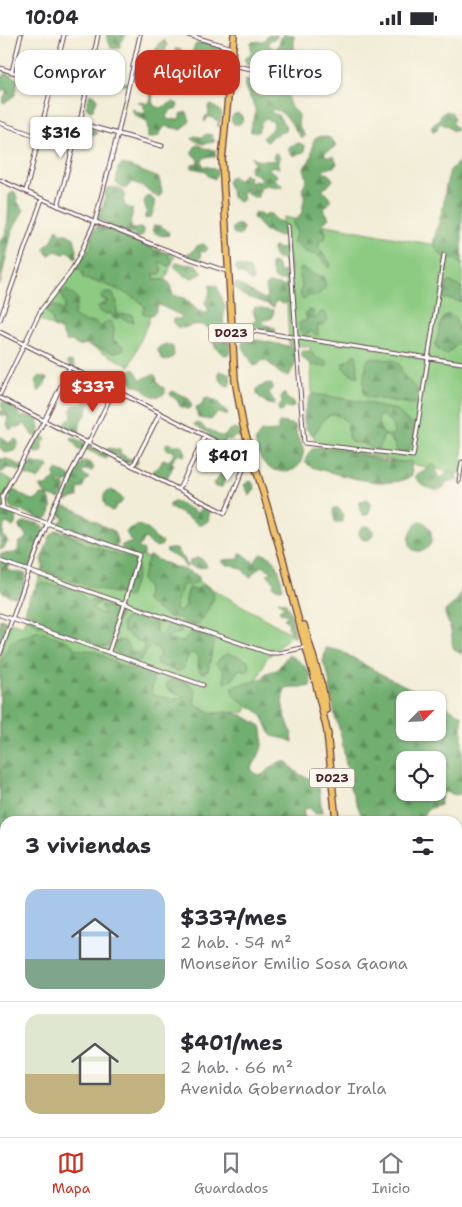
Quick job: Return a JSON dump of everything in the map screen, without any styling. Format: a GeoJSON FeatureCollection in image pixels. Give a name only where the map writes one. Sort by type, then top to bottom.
{"type":"FeatureCollection","features":[{"type":"Feature","properties":{"kind":"main road","name":"D023"},"geometry":{"type":"LineString","coordinates":[[232,48],[234,35]]}},
{"type":"Feature","properties":{"kind":"main road","name":"D023"},"geometry":{"type":"LineString","coordinates":[[228,95],[222,160],[231,328],[239,403],[251,459],[308,647],[328,735],[336,816]]}},
{"type":"Feature","properties":{"kind":"street"},"geometry":{"type":"LineString","coordinates":[[12,71],[20,35]]}},
{"type":"Feature","properties":{"kind":"street"},"geometry":{"type":"LineString","coordinates":[[61,50],[64,35]]}},
{"type":"Feature","properties":{"kind":"street"},"geometry":{"type":"LineString","coordinates":[[58,206],[80,123],[98,35]]}},
{"type":"Feature","properties":{"kind":"street"},"geometry":{"type":"LineString","coordinates":[[0,394],[41,310],[70,273],[95,221],[118,133],[140,35]]}},
{"type":"Feature","properties":{"kind":"street"},"geometry":{"type":"LineString","coordinates":[[188,35],[232,48]]}},
{"type":"Feature","properties":{"kind":"street"},"geometry":{"type":"LineString","coordinates":[[0,67],[15,72]]}},
{"type":"Feature","properties":{"kind":"street"},"geometry":{"type":"LineString","coordinates":[[26,191],[50,95]]}},
{"type":"Feature","properties":{"kind":"street"},"geometry":{"type":"LineString","coordinates":[[0,123],[40,137]]}},
{"type":"Feature","properties":{"kind":"street"},"geometry":{"type":"LineString","coordinates":[[80,123],[162,146]]}},
{"type":"Feature","properties":{"kind":"street"},"geometry":{"type":"LineString","coordinates":[[0,179],[58,206],[172,253],[229,272]]}},
{"type":"Feature","properties":{"kind":"street"},"geometry":{"type":"LineString","coordinates":[[0,321],[42,199]]}},
{"type":"Feature","properties":{"kind":"street"},"geometry":{"type":"LineString","coordinates":[[288,227],[304,443],[413,456],[444,255]]}},
{"type":"Feature","properties":{"kind":"street"},"geometry":{"type":"LineString","coordinates":[[231,328],[462,363]]}},
{"type":"Feature","properties":{"kind":"street"},"geometry":{"type":"LineString","coordinates":[[0,332],[251,459],[225,513],[0,398]]}},
{"type":"Feature","properties":{"kind":"street"},"geometry":{"type":"LineString","coordinates":[[70,367],[44,421],[3,495],[2,507],[139,555],[109,651]]}},
{"type":"Feature","properties":{"kind":"street"},"geometry":{"type":"LineString","coordinates":[[0,654],[56,501],[88,443],[114,390]]}},
{"type":"Feature","properties":{"kind":"street"},"geometry":{"type":"LineString","coordinates":[[133,466],[160,413]]}},
{"type":"Feature","properties":{"kind":"street"},"geometry":{"type":"LineString","coordinates":[[179,489],[205,436]]}},
{"type":"Feature","properties":{"kind":"street"},"geometry":{"type":"LineString","coordinates":[[459,481],[462,462]]}},
{"type":"Feature","properties":{"kind":"street"},"geometry":{"type":"LineString","coordinates":[[0,561],[269,653],[279,653],[308,647]]}},
{"type":"Feature","properties":{"kind":"street"},"geometry":{"type":"LineString","coordinates":[[0,615],[109,651],[202,685]]}},
{"type":"Feature","properties":{"kind":"green space"},"geometry":{"type":"Polygon","coordinates":[[[106,35],[126,35],[117,49],[111,48],[106,35]]]}},
{"type":"Feature","properties":{"kind":"green space"},"geometry":{"type":"Polygon","coordinates":[[[277,35],[268,44],[274,49],[278,47],[282,35],[294,35],[295,50],[269,50],[267,48],[265,50],[251,50],[251,42],[264,41],[267,36],[277,35]]]}},
{"type":"Feature","properties":{"kind":"green space"},"geometry":{"type":"Polygon","coordinates":[[[164,40],[167,45],[166,50],[155,50],[158,44],[164,40]]]}},
{"type":"Feature","properties":{"kind":"green space"},"geometry":{"type":"Polygon","coordinates":[[[199,43],[210,44],[228,50],[193,50],[195,45],[199,43]]]}},
{"type":"Feature","properties":{"kind":"green space"},"geometry":{"type":"Polygon","coordinates":[[[250,54],[250,66],[247,65],[244,59],[250,54]]]}},
{"type":"Feature","properties":{"kind":"green space"},"geometry":{"type":"Polygon","coordinates":[[[6,73],[15,78],[15,95],[4,103],[2,101],[7,91],[4,89],[0,93],[0,76],[3,77],[6,73]]]}},
{"type":"Feature","properties":{"kind":"green space"},"geometry":{"type":"Polygon","coordinates":[[[245,79],[249,80],[250,95],[260,97],[263,95],[288,95],[289,104],[299,116],[298,124],[305,136],[302,138],[287,117],[279,111],[272,109],[271,112],[278,115],[286,127],[285,131],[272,136],[267,142],[263,137],[271,130],[274,124],[272,121],[265,119],[262,121],[258,132],[251,132],[255,109],[244,83],[245,79]]]}},
{"type":"Feature","properties":{"kind":"green space"},"geometry":{"type":"Polygon","coordinates":[[[90,95],[94,95],[97,99],[93,105],[94,108],[92,111],[86,107],[90,95]]]}},
{"type":"Feature","properties":{"kind":"green space"},"geometry":{"type":"Polygon","coordinates":[[[150,95],[153,95],[154,106],[161,108],[173,102],[178,104],[177,108],[171,110],[166,116],[168,120],[179,119],[181,114],[187,112],[190,121],[182,130],[165,126],[158,136],[148,138],[147,121],[135,116],[132,109],[140,113],[146,112],[142,104],[137,101],[149,104],[150,95]]]}},
{"type":"Feature","properties":{"kind":"green space"},"geometry":{"type":"Polygon","coordinates":[[[210,104],[222,114],[219,128],[217,125],[219,122],[211,117],[204,121],[205,117],[209,114],[208,107],[210,104]]]}},
{"type":"Feature","properties":{"kind":"green space"},"geometry":{"type":"Polygon","coordinates":[[[447,111],[452,113],[454,120],[452,123],[456,130],[453,131],[449,126],[441,123],[434,132],[432,125],[439,121],[441,114],[447,111]]]}},
{"type":"Feature","properties":{"kind":"green space"},"geometry":{"type":"Polygon","coordinates":[[[237,113],[243,119],[237,125],[231,119],[237,113]]]}},
{"type":"Feature","properties":{"kind":"green space"},"geometry":{"type":"Polygon","coordinates":[[[85,127],[95,130],[97,134],[91,135],[88,143],[81,147],[78,141],[79,136],[85,127]]]}},
{"type":"Feature","properties":{"kind":"green space"},"geometry":{"type":"Polygon","coordinates":[[[207,134],[212,135],[212,139],[215,140],[214,142],[202,144],[192,139],[194,136],[201,137],[207,134]]]}},
{"type":"Feature","properties":{"kind":"green space"},"geometry":{"type":"Polygon","coordinates":[[[317,137],[330,138],[335,143],[335,147],[324,155],[334,157],[337,164],[322,172],[329,174],[333,180],[322,190],[331,201],[324,209],[329,218],[322,225],[326,231],[326,237],[319,241],[318,247],[331,264],[329,268],[319,256],[305,252],[293,242],[297,232],[293,222],[301,215],[305,196],[302,189],[307,179],[304,168],[311,157],[313,142],[317,137]]]}},
{"type":"Feature","properties":{"kind":"green space"},"geometry":{"type":"Polygon","coordinates":[[[299,143],[305,146],[304,152],[293,156],[288,150],[290,146],[299,143]]]}},
{"type":"Feature","properties":{"kind":"green space"},"geometry":{"type":"Polygon","coordinates":[[[197,144],[204,148],[215,150],[216,157],[205,157],[202,161],[203,166],[217,171],[215,179],[208,176],[206,171],[192,168],[192,165],[198,164],[199,160],[191,153],[197,144]]]}},
{"type":"Feature","properties":{"kind":"green space"},"geometry":{"type":"Polygon","coordinates":[[[275,153],[278,154],[280,159],[278,163],[279,168],[273,166],[268,169],[277,175],[275,180],[282,187],[275,188],[268,185],[260,187],[258,197],[253,197],[246,193],[248,186],[253,181],[259,182],[261,179],[258,175],[251,172],[250,166],[254,164],[252,156],[259,161],[275,161],[273,157],[275,153]]]}},
{"type":"Feature","properties":{"kind":"green space"},"geometry":{"type":"Polygon","coordinates":[[[462,159],[462,266],[456,259],[442,256],[433,244],[450,170],[462,159]]]}},
{"type":"Feature","properties":{"kind":"green space"},"geometry":{"type":"Polygon","coordinates":[[[123,164],[159,178],[162,192],[160,196],[157,197],[133,182],[125,189],[116,183],[118,168],[123,164]]]}},
{"type":"Feature","properties":{"kind":"green space"},"geometry":{"type":"Polygon","coordinates":[[[244,174],[249,177],[250,183],[247,184],[245,191],[242,193],[243,200],[239,202],[232,197],[227,182],[233,176],[239,181],[244,174]]]}},
{"type":"Feature","properties":{"kind":"green space"},"geometry":{"type":"Polygon","coordinates":[[[111,187],[119,188],[124,192],[125,206],[132,209],[131,226],[133,229],[143,229],[144,233],[140,238],[112,227],[97,218],[104,204],[106,189],[111,187]]]}},
{"type":"Feature","properties":{"kind":"green space"},"geometry":{"type":"Polygon","coordinates":[[[14,191],[18,203],[24,210],[12,230],[0,285],[0,241],[5,235],[8,220],[9,195],[14,191]]]}},
{"type":"Feature","properties":{"kind":"green space"},"geometry":{"type":"Polygon","coordinates":[[[149,196],[154,200],[155,207],[151,217],[145,219],[147,212],[144,202],[146,197],[149,196]]]}},
{"type":"Feature","properties":{"kind":"green space"},"geometry":{"type":"Polygon","coordinates":[[[254,213],[264,217],[267,214],[271,214],[275,220],[282,222],[284,226],[283,235],[279,237],[265,231],[253,218],[254,213]]]}},
{"type":"Feature","properties":{"kind":"green space"},"geometry":{"type":"Polygon","coordinates":[[[283,217],[462,250],[462,474],[322,447],[314,438],[310,347],[289,344],[283,217]]]}},
{"type":"Feature","properties":{"kind":"green space"},"geometry":{"type":"Polygon","coordinates":[[[97,225],[175,256],[130,366],[38,319],[55,293],[74,271],[97,225]]]}},
{"type":"Feature","properties":{"kind":"green space"},"geometry":{"type":"Polygon","coordinates":[[[154,225],[161,226],[168,231],[169,235],[162,236],[156,233],[152,230],[154,225]]]}},
{"type":"Feature","properties":{"kind":"green space"},"geometry":{"type":"Polygon","coordinates":[[[236,225],[240,225],[243,230],[242,234],[236,235],[233,232],[233,228],[236,225]]]}},
{"type":"Feature","properties":{"kind":"green space"},"geometry":{"type":"Polygon","coordinates":[[[96,227],[125,235],[155,251],[166,252],[172,261],[171,265],[168,266],[159,261],[162,271],[160,274],[153,274],[157,280],[168,281],[173,295],[184,298],[198,311],[209,312],[205,302],[209,296],[210,285],[217,286],[225,307],[223,321],[228,335],[229,354],[225,355],[216,348],[213,342],[215,340],[213,334],[207,327],[194,325],[184,328],[177,327],[172,322],[173,319],[180,319],[182,316],[159,305],[154,314],[146,315],[143,313],[145,307],[133,297],[99,282],[84,279],[82,272],[76,267],[76,264],[90,250],[96,227]]]}},
{"type":"Feature","properties":{"kind":"green space"},"geometry":{"type":"Polygon","coordinates":[[[57,228],[61,234],[67,234],[74,238],[77,250],[76,259],[68,251],[64,254],[55,252],[48,255],[44,248],[52,241],[57,228]]]}},
{"type":"Feature","properties":{"kind":"green space"},"geometry":{"type":"Polygon","coordinates":[[[203,244],[208,249],[205,252],[200,251],[201,258],[198,260],[186,257],[197,246],[203,244]]]}},
{"type":"Feature","properties":{"kind":"green space"},"geometry":{"type":"Polygon","coordinates":[[[274,247],[281,249],[286,247],[288,251],[291,268],[288,280],[280,281],[275,279],[271,263],[274,262],[278,266],[279,271],[289,271],[285,261],[275,257],[272,251],[274,247]]]}},
{"type":"Feature","properties":{"kind":"green space"},"geometry":{"type":"Polygon","coordinates":[[[177,262],[188,265],[190,270],[189,264],[195,264],[203,273],[193,278],[185,276],[174,266],[177,262]]]}},
{"type":"Feature","properties":{"kind":"green space"},"geometry":{"type":"Polygon","coordinates":[[[236,265],[250,269],[253,281],[251,282],[245,275],[238,273],[235,268],[236,265]]]}},
{"type":"Feature","properties":{"kind":"green space"},"geometry":{"type":"Polygon","coordinates":[[[302,268],[315,275],[323,276],[326,286],[318,295],[309,296],[303,300],[300,294],[302,284],[299,270],[302,268]]]}},
{"type":"Feature","properties":{"kind":"green space"},"geometry":{"type":"Polygon","coordinates":[[[448,282],[462,288],[462,300],[459,302],[452,299],[444,299],[443,292],[448,282]]]}},
{"type":"Feature","properties":{"kind":"green space"},"geometry":{"type":"Polygon","coordinates":[[[237,283],[264,299],[267,297],[266,286],[268,284],[290,287],[291,300],[284,304],[277,301],[274,303],[274,307],[272,307],[242,295],[234,285],[237,283]]]}},
{"type":"Feature","properties":{"kind":"green space"},"geometry":{"type":"Polygon","coordinates":[[[67,290],[78,299],[75,318],[95,323],[100,327],[106,322],[112,322],[114,329],[113,340],[123,346],[124,349],[110,352],[86,344],[79,346],[73,341],[66,341],[60,328],[53,326],[52,319],[46,310],[47,307],[54,305],[63,311],[65,304],[61,294],[67,290]]]}},
{"type":"Feature","properties":{"kind":"green space"},"geometry":{"type":"Polygon","coordinates":[[[112,293],[117,302],[117,314],[132,315],[134,322],[121,317],[114,319],[110,312],[107,314],[100,312],[99,306],[108,301],[102,299],[101,295],[112,293]]]}},
{"type":"Feature","properties":{"kind":"green space"},"geometry":{"type":"Polygon","coordinates":[[[255,307],[274,310],[272,318],[262,321],[266,325],[275,328],[275,333],[254,328],[252,323],[256,320],[253,311],[255,307]]]}},
{"type":"Feature","properties":{"kind":"green space"},"geometry":{"type":"Polygon","coordinates":[[[308,310],[313,311],[315,319],[321,312],[326,314],[328,321],[325,324],[318,325],[318,335],[311,331],[305,335],[300,330],[299,323],[307,320],[305,313],[308,310]]]}},
{"type":"Feature","properties":{"kind":"green space"},"geometry":{"type":"Polygon","coordinates":[[[448,314],[455,318],[462,338],[445,355],[435,345],[441,323],[448,314]]]}},
{"type":"Feature","properties":{"kind":"green space"},"geometry":{"type":"Polygon","coordinates":[[[246,338],[294,347],[296,359],[289,376],[285,376],[263,360],[254,366],[243,347],[243,340],[246,338]]]}},
{"type":"Feature","properties":{"kind":"green space"},"geometry":{"type":"Polygon","coordinates":[[[166,344],[173,347],[174,355],[165,361],[157,349],[166,344]]]}},
{"type":"Feature","properties":{"kind":"green space"},"geometry":{"type":"Polygon","coordinates":[[[302,351],[310,351],[318,359],[327,361],[327,366],[315,366],[308,363],[301,354],[302,351]]]}},
{"type":"Feature","properties":{"kind":"green space"},"geometry":{"type":"Polygon","coordinates":[[[355,354],[358,377],[343,368],[343,364],[355,354]]]}},
{"type":"Feature","properties":{"kind":"green space"},"geometry":{"type":"Polygon","coordinates":[[[368,359],[393,360],[399,364],[405,377],[422,394],[415,403],[367,397],[364,395],[363,381],[368,359]]]}},
{"type":"Feature","properties":{"kind":"green space"},"geometry":{"type":"Polygon","coordinates":[[[68,361],[73,362],[83,381],[72,375],[68,361]]]}},
{"type":"Feature","properties":{"kind":"green space"},"geometry":{"type":"Polygon","coordinates":[[[128,369],[135,370],[141,380],[155,375],[159,385],[165,389],[165,393],[153,396],[144,388],[132,384],[126,372],[128,369]]]}},
{"type":"Feature","properties":{"kind":"green space"},"geometry":{"type":"Polygon","coordinates":[[[219,371],[230,374],[231,381],[229,386],[225,386],[220,379],[219,371]]]}},
{"type":"Feature","properties":{"kind":"green space"},"geometry":{"type":"Polygon","coordinates":[[[40,376],[48,379],[39,392],[35,381],[40,376]]]}},
{"type":"Feature","properties":{"kind":"green space"},"geometry":{"type":"Polygon","coordinates":[[[267,383],[273,387],[269,393],[275,402],[274,405],[268,404],[257,395],[257,389],[267,383]]]}},
{"type":"Feature","properties":{"kind":"green space"},"geometry":{"type":"Polygon","coordinates":[[[173,391],[189,399],[192,406],[186,409],[180,406],[177,400],[171,396],[170,393],[173,391]]]}},
{"type":"Feature","properties":{"kind":"green space"},"geometry":{"type":"Polygon","coordinates":[[[283,394],[294,405],[292,408],[285,407],[283,411],[279,412],[278,407],[282,403],[281,396],[283,394]]]}},
{"type":"Feature","properties":{"kind":"green space"},"geometry":{"type":"Polygon","coordinates":[[[311,395],[370,403],[397,410],[408,421],[415,424],[411,445],[407,452],[400,453],[392,440],[384,435],[379,449],[360,443],[352,443],[348,437],[348,423],[333,414],[324,420],[313,435],[308,431],[304,422],[305,411],[311,395]],[[380,415],[379,418],[380,428],[385,435],[392,435],[394,432],[392,425],[384,416],[380,415]]]}},
{"type":"Feature","properties":{"kind":"green space"},"geometry":{"type":"Polygon","coordinates":[[[85,398],[91,402],[86,415],[81,420],[79,432],[74,434],[60,428],[60,425],[64,425],[68,419],[72,418],[71,410],[73,406],[80,404],[85,407],[83,400],[85,398]]]}},
{"type":"Feature","properties":{"kind":"green space"},"geometry":{"type":"Polygon","coordinates":[[[208,398],[218,402],[223,410],[228,412],[227,415],[217,413],[211,420],[198,418],[196,407],[201,406],[204,399],[208,398]]]}},
{"type":"Feature","properties":{"kind":"green space"},"geometry":{"type":"Polygon","coordinates":[[[2,402],[9,403],[22,417],[32,416],[39,421],[39,431],[46,440],[42,443],[42,452],[36,453],[32,451],[33,442],[37,436],[33,436],[25,424],[9,429],[8,418],[0,415],[0,411],[5,411],[1,406],[2,402]]]}},
{"type":"Feature","properties":{"kind":"green space"},"geometry":{"type":"Polygon","coordinates":[[[280,422],[295,425],[297,436],[304,450],[299,465],[286,472],[271,469],[264,463],[255,441],[261,432],[278,431],[280,422]]]}},
{"type":"Feature","properties":{"kind":"green space"},"geometry":{"type":"Polygon","coordinates":[[[194,424],[201,424],[206,430],[211,430],[220,436],[226,435],[229,430],[236,429],[243,433],[243,437],[241,439],[236,436],[230,440],[226,439],[223,445],[220,446],[210,440],[208,433],[194,424]]]}},
{"type":"Feature","properties":{"kind":"green space"},"geometry":{"type":"Polygon","coordinates":[[[0,436],[8,443],[16,439],[18,445],[14,451],[5,453],[0,448],[0,436]]]}},
{"type":"Feature","properties":{"kind":"green space"},"geometry":{"type":"Polygon","coordinates":[[[72,437],[107,454],[107,458],[104,459],[82,448],[79,451],[71,440],[72,437]]]}},
{"type":"Feature","properties":{"kind":"green space"},"geometry":{"type":"Polygon","coordinates":[[[166,444],[182,445],[186,453],[184,456],[179,454],[175,457],[172,462],[174,465],[167,478],[164,479],[154,474],[153,471],[160,466],[163,459],[169,461],[174,454],[173,450],[168,450],[166,447],[166,444]]]}},
{"type":"Feature","properties":{"kind":"green space"},"geometry":{"type":"Polygon","coordinates":[[[205,444],[209,447],[201,463],[196,458],[205,444]]]}},
{"type":"Feature","properties":{"kind":"green space"},"geometry":{"type":"Polygon","coordinates":[[[317,447],[348,451],[381,460],[411,461],[412,475],[403,480],[392,482],[367,481],[311,467],[305,462],[310,451],[317,447]]]}},
{"type":"Feature","properties":{"kind":"green space"},"geometry":{"type":"Polygon","coordinates":[[[109,448],[120,450],[121,454],[130,459],[137,458],[138,463],[135,465],[121,460],[116,455],[107,452],[106,450],[109,448]]]}},
{"type":"Feature","properties":{"kind":"green space"},"geometry":{"type":"Polygon","coordinates":[[[0,459],[7,459],[24,467],[33,462],[40,465],[47,464],[49,467],[36,479],[23,475],[22,470],[17,471],[12,468],[7,468],[0,472],[0,459]]]}},
{"type":"Feature","properties":{"kind":"green space"},"geometry":{"type":"Polygon","coordinates":[[[84,461],[91,463],[94,468],[92,471],[84,470],[82,472],[83,475],[89,478],[84,483],[83,488],[78,489],[78,497],[68,501],[63,500],[64,496],[72,488],[69,481],[65,483],[59,482],[60,485],[64,485],[66,488],[59,499],[45,494],[41,486],[47,486],[55,479],[54,473],[57,470],[69,475],[70,479],[84,461]]]}},
{"type":"Feature","properties":{"kind":"green space"},"geometry":{"type":"Polygon","coordinates":[[[433,464],[436,467],[438,478],[443,477],[450,469],[456,474],[457,481],[448,481],[439,490],[423,485],[415,476],[433,464]]]}},
{"type":"Feature","properties":{"kind":"green space"},"geometry":{"type":"Polygon","coordinates":[[[0,474],[12,480],[0,525],[0,474]]]}},
{"type":"Feature","properties":{"kind":"green space"},"geometry":{"type":"Polygon","coordinates":[[[220,474],[226,476],[222,487],[215,487],[213,483],[217,481],[220,474]]]}},
{"type":"Feature","properties":{"kind":"green space"},"geometry":{"type":"Polygon","coordinates":[[[249,481],[252,482],[255,488],[250,496],[244,485],[249,481]]]}},
{"type":"Feature","properties":{"kind":"green space"},"geometry":{"type":"Polygon","coordinates":[[[11,490],[33,500],[36,500],[41,495],[48,496],[51,509],[47,518],[45,520],[12,509],[8,501],[11,499],[8,493],[11,490]]]}},
{"type":"Feature","properties":{"kind":"green space"},"geometry":{"type":"Polygon","coordinates":[[[112,490],[123,500],[112,511],[106,506],[104,498],[105,493],[112,490]]]}},
{"type":"Feature","properties":{"kind":"green space"},"geometry":{"type":"Polygon","coordinates":[[[367,499],[370,503],[370,509],[367,515],[363,515],[360,509],[360,502],[367,499]]]}},
{"type":"Feature","properties":{"kind":"green space"},"geometry":{"type":"Polygon","coordinates":[[[177,502],[198,513],[201,507],[205,506],[210,511],[208,521],[198,525],[188,517],[170,508],[170,504],[177,502]]]}},
{"type":"Feature","properties":{"kind":"green space"},"geometry":{"type":"Polygon","coordinates":[[[60,505],[75,509],[114,531],[118,544],[116,547],[102,545],[82,535],[62,529],[58,523],[64,519],[57,511],[60,505]]]}},
{"type":"Feature","properties":{"kind":"green space"},"geometry":{"type":"Polygon","coordinates":[[[334,508],[338,508],[343,513],[342,522],[335,522],[334,508]]]}},
{"type":"Feature","properties":{"kind":"green space"},"geometry":{"type":"Polygon","coordinates":[[[0,512],[11,513],[17,517],[13,527],[7,523],[4,525],[3,536],[8,541],[4,548],[0,550],[0,512]]]}},
{"type":"Feature","properties":{"kind":"green space"},"geometry":{"type":"Polygon","coordinates":[[[422,521],[430,529],[432,540],[423,551],[417,551],[413,550],[409,542],[414,527],[422,521]]]}},
{"type":"Feature","properties":{"kind":"green space"},"geometry":{"type":"Polygon","coordinates":[[[25,522],[44,526],[29,570],[12,564],[7,569],[0,568],[0,554],[18,551],[19,543],[28,537],[20,530],[19,526],[25,522]]]}},
{"type":"Feature","properties":{"kind":"green space"},"geometry":{"type":"Polygon","coordinates":[[[139,525],[149,530],[156,539],[162,542],[162,545],[156,547],[145,538],[141,545],[137,546],[144,551],[144,555],[136,558],[124,552],[121,546],[132,543],[126,532],[139,525]]]}},
{"type":"Feature","properties":{"kind":"green space"},"geometry":{"type":"Polygon","coordinates":[[[363,526],[369,526],[373,533],[369,540],[363,540],[359,536],[359,530],[363,526]]]}},
{"type":"Feature","properties":{"kind":"green space"},"geometry":{"type":"Polygon","coordinates":[[[56,530],[168,564],[292,634],[266,659],[245,712],[159,715],[12,816],[0,816],[0,619],[23,626],[56,530]]]}},
{"type":"Feature","properties":{"kind":"green space"},"geometry":{"type":"Polygon","coordinates":[[[59,531],[86,545],[128,557],[135,561],[138,568],[129,597],[69,580],[45,570],[42,564],[42,557],[50,536],[59,531]]]}},
{"type":"Feature","properties":{"kind":"green space"},"geometry":{"type":"Polygon","coordinates":[[[177,549],[180,556],[184,558],[187,565],[186,568],[180,559],[166,550],[177,549]]]}},
{"type":"Feature","properties":{"kind":"green space"},"geometry":{"type":"Polygon","coordinates":[[[242,553],[255,563],[262,554],[272,559],[278,567],[283,588],[273,587],[274,582],[267,574],[273,572],[262,566],[250,578],[242,569],[223,563],[223,560],[239,559],[242,553]]]}},
{"type":"Feature","properties":{"kind":"green space"},"geometry":{"type":"Polygon","coordinates":[[[149,556],[199,577],[199,580],[190,586],[184,584],[175,607],[176,611],[180,612],[184,607],[189,588],[196,590],[206,586],[214,593],[213,600],[201,622],[195,625],[184,623],[179,618],[168,617],[146,601],[147,587],[142,582],[142,578],[149,556]]]}},
{"type":"Feature","properties":{"kind":"green space"},"geometry":{"type":"Polygon","coordinates":[[[199,557],[205,562],[207,567],[196,568],[189,565],[190,561],[199,557]]]}},
{"type":"Feature","properties":{"kind":"green space"},"geometry":{"type":"Polygon","coordinates":[[[0,569],[26,574],[22,595],[11,596],[0,590],[0,569]]]}},
{"type":"Feature","properties":{"kind":"green space"},"geometry":{"type":"Polygon","coordinates":[[[42,583],[79,590],[87,602],[98,599],[100,602],[91,608],[101,614],[104,614],[101,605],[120,610],[119,618],[108,646],[100,647],[80,637],[62,634],[59,629],[38,625],[26,617],[25,613],[29,597],[35,588],[42,583]]]}},
{"type":"Feature","properties":{"kind":"green space"},"geometry":{"type":"Polygon","coordinates":[[[462,589],[462,654],[453,647],[452,635],[445,611],[456,602],[462,589]]]}},
{"type":"Feature","properties":{"kind":"green space"},"geometry":{"type":"Polygon","coordinates":[[[278,601],[285,602],[290,612],[296,636],[294,638],[291,636],[288,627],[289,623],[284,619],[288,615],[280,613],[280,609],[285,607],[278,601]]]}},
{"type":"Feature","properties":{"kind":"green space"},"geometry":{"type":"Polygon","coordinates":[[[128,614],[146,617],[156,622],[156,633],[159,636],[165,632],[167,625],[170,624],[181,628],[181,632],[168,637],[168,640],[184,642],[192,631],[209,638],[214,643],[208,671],[201,673],[198,667],[199,657],[193,653],[189,654],[184,668],[178,672],[157,664],[156,660],[160,654],[157,647],[150,646],[140,661],[133,661],[122,656],[114,649],[116,642],[119,640],[126,642],[135,653],[144,650],[143,643],[130,637],[123,630],[122,623],[128,614]]]}},
{"type":"Feature","properties":{"kind":"green space"},"geometry":{"type":"Polygon","coordinates":[[[0,619],[10,623],[0,653],[0,619]]]}},
{"type":"Feature","properties":{"kind":"green space"},"geometry":{"type":"Polygon","coordinates":[[[39,631],[67,641],[79,650],[99,653],[127,668],[154,672],[152,695],[172,699],[185,698],[167,689],[167,682],[174,679],[188,684],[195,692],[194,703],[214,714],[227,712],[242,715],[261,726],[263,738],[261,749],[251,768],[255,774],[262,775],[279,762],[287,762],[300,775],[318,780],[322,812],[315,814],[310,808],[303,809],[304,816],[0,816],[0,665],[12,641],[39,631]]]}},
{"type":"Feature","properties":{"kind":"green space"},"geometry":{"type":"Polygon","coordinates":[[[326,648],[341,651],[416,691],[396,691],[396,741],[446,741],[446,706],[462,715],[462,793],[456,795],[446,792],[446,751],[396,751],[396,801],[441,801],[440,805],[426,810],[423,816],[363,816],[350,787],[340,730],[335,717],[328,674],[323,662],[326,648]]]}},
{"type":"Feature","properties":{"kind":"green space"},"geometry":{"type":"Polygon","coordinates":[[[226,654],[235,655],[249,662],[250,668],[246,671],[239,669],[232,680],[225,683],[223,670],[216,664],[226,654]]]}},
{"type":"Feature","properties":{"kind":"green space"},"geometry":{"type":"Polygon","coordinates":[[[288,655],[302,663],[308,671],[311,681],[310,686],[285,689],[283,710],[293,742],[272,736],[260,713],[237,699],[232,692],[232,687],[262,679],[266,673],[277,670],[288,655]]]}}]}
